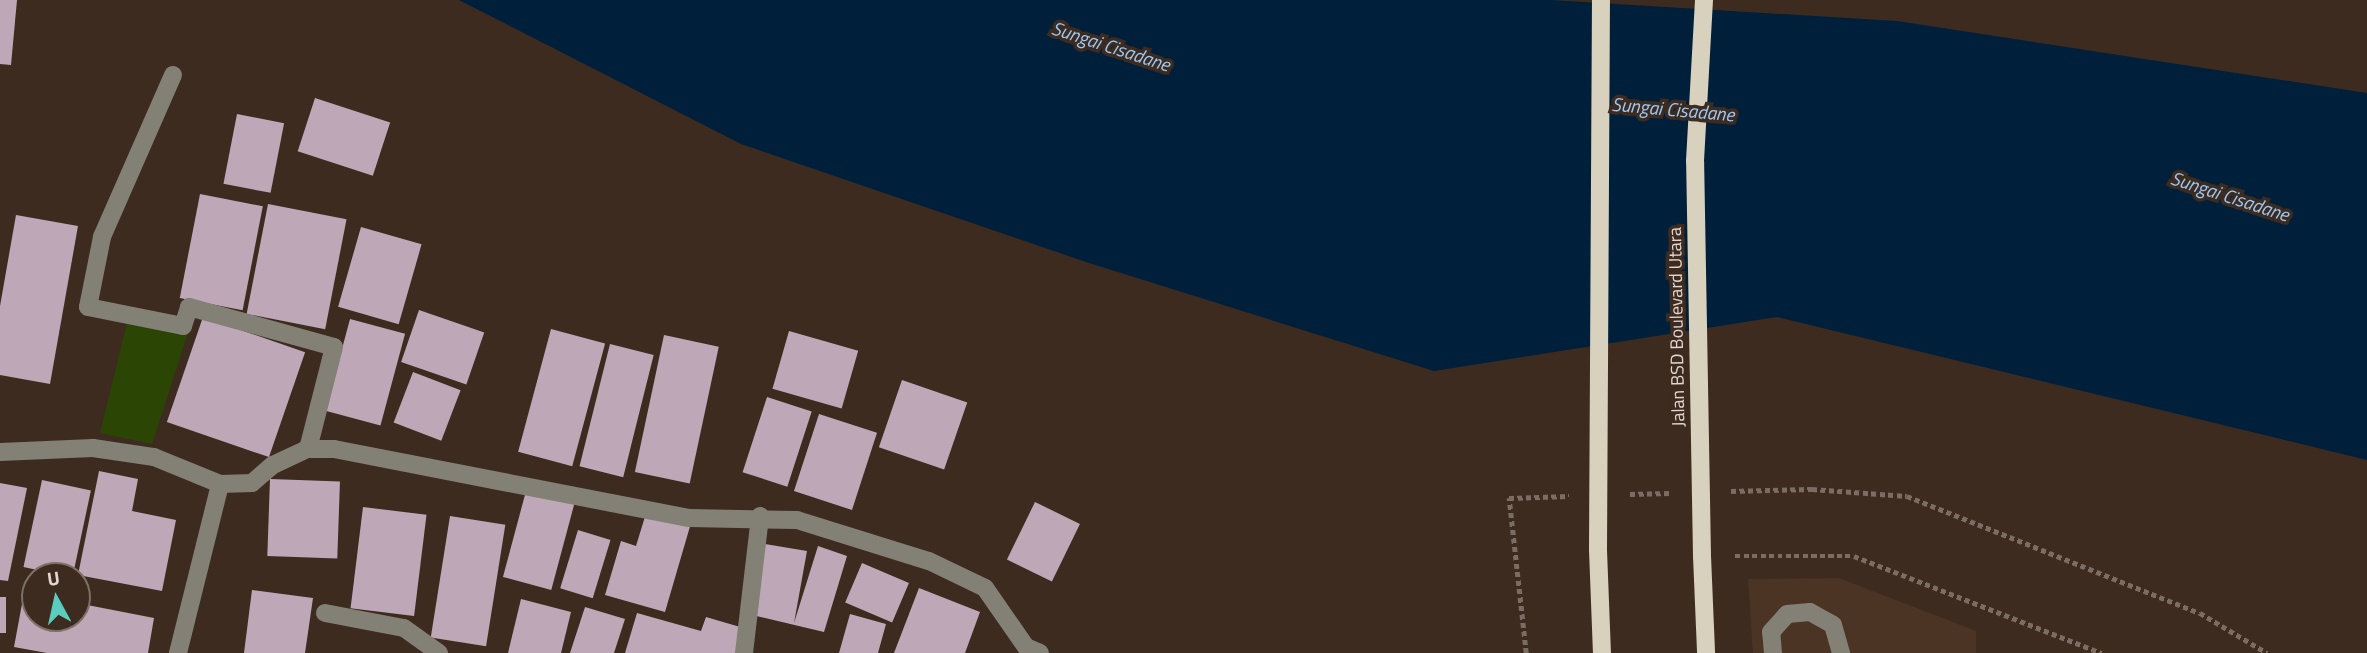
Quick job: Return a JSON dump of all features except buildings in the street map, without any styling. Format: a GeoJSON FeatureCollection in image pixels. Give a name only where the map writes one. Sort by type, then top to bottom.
{"type":"FeatureCollection","features":[{"type":"Feature","properties":{"kind":"main road"},"geometry":{"type":"LineString","coordinates":[[1601,0],[1598,550],[1602,653]]}},
{"type":"Feature","properties":{"kind":"main road","name":"Jalan BSD Boulevard Utara"},"geometry":{"type":"LineString","coordinates":[[1704,0],[1695,161],[1706,653]]}},
{"type":"Feature","properties":{"kind":"street"},"geometry":{"type":"LineString","coordinates":[[173,75],[102,237],[88,307],[183,326],[189,307],[334,347],[308,449]]}},
{"type":"Feature","properties":{"kind":"street"},"geometry":{"type":"LineString","coordinates":[[0,452],[93,447],[154,457],[220,484],[252,483],[273,465],[308,449],[334,449],[689,518],[760,516],[810,524],[929,561],[985,588],[1026,647],[1040,653]]}},
{"type":"Feature","properties":{"kind":"street"},"geometry":{"type":"LineString","coordinates":[[178,653],[220,484]]}},
{"type":"Feature","properties":{"kind":"street"},"geometry":{"type":"LineString","coordinates":[[744,653],[760,516]]}},
{"type":"Feature","properties":{"kind":"street"},"geometry":{"type":"LineString","coordinates":[[325,612],[404,628],[439,653]]}},
{"type":"Feature","properties":{"kind":"street"},"geometry":{"type":"LineString","coordinates":[[1773,653],[1771,632],[1787,614],[1810,612],[1833,625],[1841,653]]}},
{"type":"Feature","properties":{"kind":"path"},"geometry":{"type":"LineString","coordinates":[[1716,492],[1812,489],[1907,496],[2200,612],[2267,653]]}},
{"type":"Feature","properties":{"kind":"path"},"geometry":{"type":"LineString","coordinates":[[1619,495],[1674,493]]}},
{"type":"Feature","properties":{"kind":"path"},"geometry":{"type":"LineString","coordinates":[[1526,653],[1509,498],[1578,496]]}},
{"type":"Feature","properties":{"kind":"path"},"geometry":{"type":"LineString","coordinates":[[1702,556],[1854,556],[2102,653]]}},
{"type":"Feature","properties":{"kind":"shaded area"},"geometry":{"type":"Polygon","coordinates":[[[1839,578],[1976,631],[1976,653],[1753,653],[1748,579],[1839,578]]]}},
{"type":"Feature","properties":{"kind":"green space"},"geometry":{"type":"Polygon","coordinates":[[[127,323],[188,333],[152,444],[100,433],[127,323]]]}},
{"type":"Feature","properties":{"kind":"water","name":"Sungai Cisadane"},"geometry":{"type":"Polygon","coordinates":[[[459,0],[1551,0],[1897,21],[2367,93],[2367,460],[1777,317],[1434,371],[1086,262],[741,144],[459,0]]]}}]}
